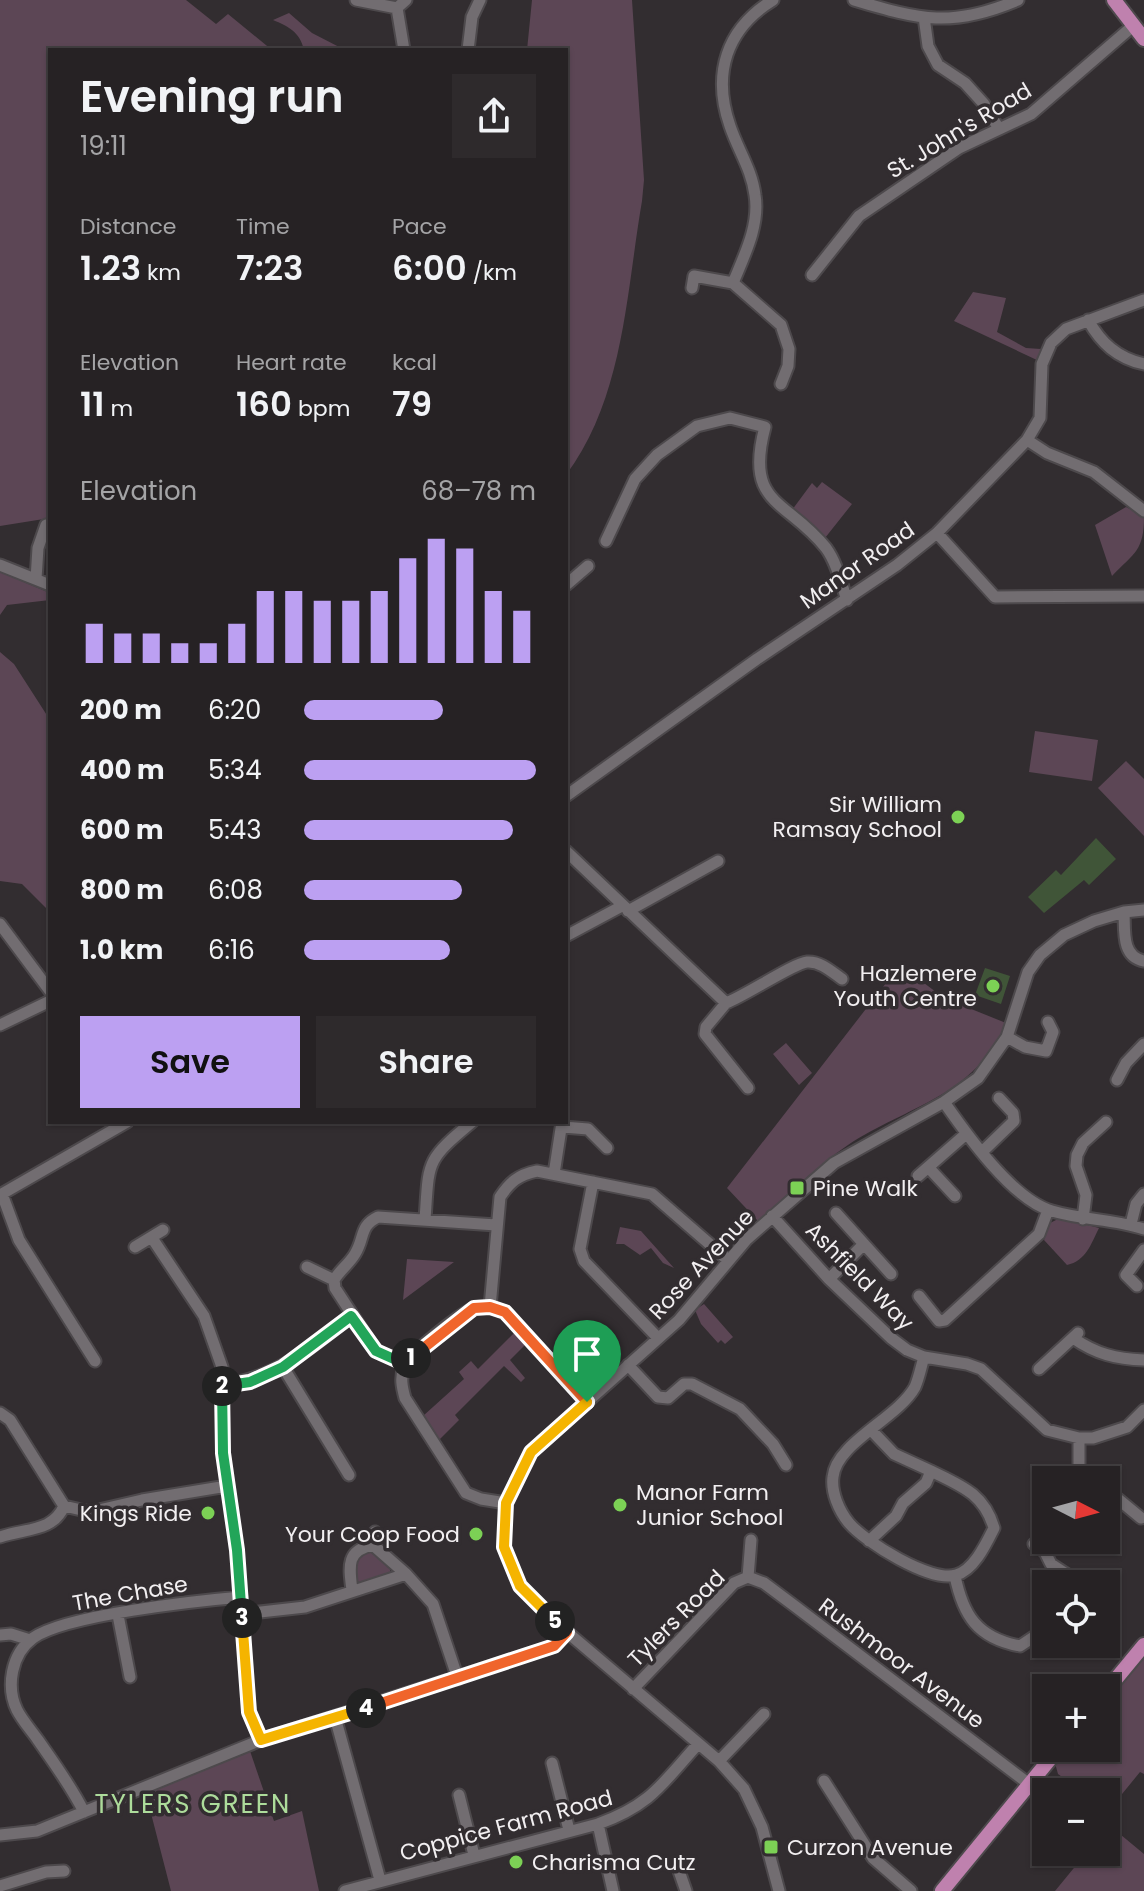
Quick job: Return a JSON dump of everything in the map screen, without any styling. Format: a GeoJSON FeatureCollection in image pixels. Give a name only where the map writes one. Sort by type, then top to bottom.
{"type":"FeatureCollection","features":[{"type":"Feature","properties":{"kind":"main road"},"geometry":{"type":"LineString","coordinates":[[1114,0],[1144,39]]}},
{"type":"Feature","properties":{"kind":"main road"},"geometry":{"type":"LineString","coordinates":[[1120,1674],[1144,1645]]}},
{"type":"Feature","properties":{"kind":"main road"},"geometry":{"type":"LineString","coordinates":[[942,1891],[1047,1762]]}},
{"type":"Feature","properties":{"kind":"street"},"geometry":{"type":"LineString","coordinates":[[356,0],[402,4],[404,48]]}},
{"type":"Feature","properties":{"kind":"street"},"geometry":{"type":"LineString","coordinates":[[468,48],[472,17],[480,0]]}},
{"type":"Feature","properties":{"kind":"street"},"geometry":{"type":"LineString","coordinates":[[733,283],[754,224],[756,198],[750,173],[729,125],[722,83],[725,53],[741,27],[773,0]]}},
{"type":"Feature","properties":{"kind":"street"},"geometry":{"type":"LineString","coordinates":[[854,0],[924,17],[958,19],[983,15],[1018,0]]}},
{"type":"Feature","properties":{"kind":"street"},"geometry":{"type":"LineString","coordinates":[[924,17],[928,46],[938,65],[965,83],[984,104],[999,129]]}},
{"type":"Feature","properties":{"kind":"street","name":"St. John's Road"},"geometry":{"type":"LineString","coordinates":[[812,275],[859,216],[959,148],[1031,114],[1134,25]]}},
{"type":"Feature","properties":{"kind":"street"},"geometry":{"type":"LineString","coordinates":[[692,288],[694,276],[733,283],[781,325],[789,349],[788,366],[781,384]]}},
{"type":"Feature","properties":{"kind":"street","name":"Manor Road"},"geometry":{"type":"LineString","coordinates":[[568,795],[757,659],[847,600],[937,533],[1027,440],[1040,418],[1042,364],[1051,343],[1066,329],[1144,300]]}},
{"type":"Feature","properties":{"kind":"street"},"geometry":{"type":"LineString","coordinates":[[1088,320],[1099,339],[1115,353],[1144,364]]}},
{"type":"Feature","properties":{"kind":"street"},"geometry":{"type":"LineString","coordinates":[[606,541],[635,479],[657,455],[697,426],[730,418],[765,427],[759,450],[761,481],[771,500],[825,547],[834,561],[847,600]]}},
{"type":"Feature","properties":{"kind":"street"},"geometry":{"type":"LineString","coordinates":[[1027,440],[1047,453],[1094,472],[1144,511]]}},
{"type":"Feature","properties":{"kind":"street"},"geometry":{"type":"LineString","coordinates":[[36,579],[38,548],[48,524]]}},
{"type":"Feature","properties":{"kind":"street"},"geometry":{"type":"LineString","coordinates":[[937,533],[995,597],[1144,596]]}},
{"type":"Feature","properties":{"kind":"street"},"geometry":{"type":"LineString","coordinates":[[0,565],[48,584]]}},
{"type":"Feature","properties":{"kind":"street"},"geometry":{"type":"LineString","coordinates":[[568,583],[588,566]]}},
{"type":"Feature","properties":{"kind":"street"},"geometry":{"type":"LineString","coordinates":[[568,853],[726,1003]]}},
{"type":"Feature","properties":{"kind":"street"},"geometry":{"type":"LineString","coordinates":[[568,935],[718,861]]}},
{"type":"Feature","properties":{"kind":"street","name":"Rose Avenue"},"geometry":{"type":"LineString","coordinates":[[698,1744],[567,1632],[520,1586],[504,1547],[506,1503],[531,1452],[679,1320],[728,1260],[772,1216],[852,1150],[944,1102],[978,1078],[1007,1037],[1028,972],[1040,955],[1064,935],[1124,912],[1144,910]]}},
{"type":"Feature","properties":{"kind":"street"},"geometry":{"type":"LineString","coordinates":[[1124,912],[1127,950],[1135,959],[1144,961]]}},
{"type":"Feature","properties":{"kind":"street"},"geometry":{"type":"LineString","coordinates":[[0,924],[48,988]]}},
{"type":"Feature","properties":{"kind":"street"},"geometry":{"type":"LineString","coordinates":[[748,1088],[705,1034],[706,1027],[726,1003],[748,995],[799,964],[810,962],[822,965],[842,979]]}},
{"type":"Feature","properties":{"kind":"street"},"geometry":{"type":"LineString","coordinates":[[0,1025],[48,1002]]}},
{"type":"Feature","properties":{"kind":"street"},"geometry":{"type":"LineString","coordinates":[[1007,1037],[1025,1047],[1051,1054],[1053,1032],[1048,1022]]}},
{"type":"Feature","properties":{"kind":"street"},"geometry":{"type":"LineString","coordinates":[[1117,1080],[1126,1063],[1144,1044]]}},
{"type":"Feature","properties":{"kind":"street"},"geometry":{"type":"LineString","coordinates":[[982,1152],[1014,1121],[1013,1113],[999,1098]]}},
{"type":"Feature","properties":{"kind":"street"},"geometry":{"type":"LineString","coordinates":[[944,1102],[966,1134],[1020,1196],[1048,1210],[1144,1229]]}},
{"type":"Feature","properties":{"kind":"street"},"geometry":{"type":"LineString","coordinates":[[1083,1219],[1086,1195],[1076,1166],[1077,1155],[1083,1143],[1106,1122]]}},
{"type":"Feature","properties":{"kind":"street"},"geometry":{"type":"LineString","coordinates":[[95,1361],[19,1240],[1,1194],[124,1124]]}},
{"type":"Feature","properties":{"kind":"street"},"geometry":{"type":"LineString","coordinates":[[425,1220],[428,1175],[433,1157],[470,1124]]}},
{"type":"Feature","properties":{"kind":"street"},"geometry":{"type":"LineString","coordinates":[[554,1174],[562,1125],[588,1129],[607,1148]]}},
{"type":"Feature","properties":{"kind":"street"},"geometry":{"type":"LineString","coordinates":[[918,1176],[966,1134]]}},
{"type":"Feature","properties":{"kind":"street"},"geometry":{"type":"LineString","coordinates":[[928,1167],[955,1196]]}},
{"type":"Feature","properties":{"kind":"street"},"geometry":{"type":"LineString","coordinates":[[490,1307],[500,1197],[510,1183],[524,1174],[537,1171],[652,1194],[728,1260]]}},
{"type":"Feature","properties":{"kind":"street"},"geometry":{"type":"LineString","coordinates":[[593,1182],[580,1249],[584,1261],[658,1338]]}},
{"type":"Feature","properties":{"kind":"street"},"geometry":{"type":"LineString","coordinates":[[1131,1224],[1136,1204],[1144,1194]]}},
{"type":"Feature","properties":{"kind":"street"},"geometry":{"type":"LineString","coordinates":[[919,1296],[939,1321],[945,1320],[1039,1234],[1048,1210]]}},
{"type":"Feature","properties":{"kind":"street"},"geometry":{"type":"LineString","coordinates":[[836,1213],[891,1274]]}},
{"type":"Feature","properties":{"kind":"street","name":"Ashfield Way"},"geometry":{"type":"LineString","coordinates":[[772,1216],[829,1279],[891,1338],[907,1350],[924,1357]]}},
{"type":"Feature","properties":{"kind":"street"},"geometry":{"type":"LineString","coordinates":[[405,1364],[376,1351],[335,1288],[334,1280],[356,1253],[362,1230],[368,1221],[378,1217],[496,1225]]}},
{"type":"Feature","properties":{"kind":"street"},"geometry":{"type":"LineString","coordinates":[[135,1247],[163,1230]]}},
{"type":"Feature","properties":{"kind":"street"},"geometry":{"type":"LineString","coordinates":[[152,1238],[204,1316],[222,1367],[223,1453],[241,1597],[249,1712],[261,1740]]}},
{"type":"Feature","properties":{"kind":"street"},"geometry":{"type":"LineString","coordinates":[[829,1279],[864,1244]]}},
{"type":"Feature","properties":{"kind":"street"},"geometry":{"type":"LineString","coordinates":[[1137,1286],[1126,1275],[1144,1250]]}},
{"type":"Feature","properties":{"kind":"street"},"geometry":{"type":"LineString","coordinates":[[307,1267],[334,1280]]}},
{"type":"Feature","properties":{"kind":"street"},"geometry":{"type":"LineString","coordinates":[[506,1503],[466,1493],[405,1398],[401,1381],[405,1364],[474,1308],[490,1307],[505,1312],[587,1402]]}},
{"type":"Feature","properties":{"kind":"street"},"geometry":{"type":"LineString","coordinates":[[222,1385],[250,1382],[283,1367],[351,1316]]}},
{"type":"Feature","properties":{"kind":"street"},"geometry":{"type":"LineString","coordinates":[[1039,1369],[1076,1336],[1089,1349],[1116,1359],[1144,1360]]}},
{"type":"Feature","properties":{"kind":"street"},"geometry":{"type":"LineString","coordinates":[[872,1431],[894,1454],[972,1493],[988,1509],[994,1528],[966,1571],[955,1576],[939,1577],[869,1541],[848,1522],[834,1494],[835,1469],[845,1452],[872,1431],[915,1387],[924,1357],[981,1369],[1047,1430],[1079,1438],[1093,1438],[1127,1427],[1144,1410]]}},
{"type":"Feature","properties":{"kind":"street"},"geometry":{"type":"LineString","coordinates":[[628,1365],[658,1397],[668,1398],[684,1384],[692,1384],[740,1409],[773,1444],[786,1465]]}},
{"type":"Feature","properties":{"kind":"street"},"geometry":{"type":"LineString","coordinates":[[283,1367],[349,1475]]}},
{"type":"Feature","properties":{"kind":"street"},"geometry":{"type":"LineString","coordinates":[[0,1413],[10,1420],[64,1506],[90,1512],[227,1486]]}},
{"type":"Feature","properties":{"kind":"street"},"geometry":{"type":"LineString","coordinates":[[1079,1438],[1079,1466]]}},
{"type":"Feature","properties":{"kind":"street"},"geometry":{"type":"LineString","coordinates":[[869,1541],[926,1483],[931,1471]]}},
{"type":"Feature","properties":{"kind":"street"},"geometry":{"type":"LineString","coordinates":[[1120,1501],[1141,1518]]}},
{"type":"Feature","properties":{"kind":"street"},"geometry":{"type":"LineString","coordinates":[[0,1537],[51,1525],[64,1506]]}},
{"type":"Feature","properties":{"kind":"street"},"geometry":{"type":"LineString","coordinates":[[352,1590],[351,1556],[374,1538],[433,1604],[458,1679]]}},
{"type":"Feature","properties":{"kind":"street"},"geometry":{"type":"LineString","coordinates":[[748,1577],[751,1540]]}},
{"type":"Feature","properties":{"kind":"street"},"geometry":{"type":"LineString","coordinates":[[1046,1554],[1051,1564],[1061,1570]]}},
{"type":"Feature","properties":{"kind":"street"},"geometry":{"type":"LineString","coordinates":[[242,1614],[305,1607],[406,1574]]}},
{"type":"Feature","properties":{"kind":"street"},"geometry":{"type":"LineString","coordinates":[[955,1576],[967,1616],[1004,1643],[1020,1646],[1032,1638]]}},
{"type":"Feature","properties":{"kind":"street","name":"Tylers Road"},"geometry":{"type":"LineString","coordinates":[[633,1689],[734,1583],[748,1577]]}},
{"type":"Feature","properties":{"kind":"street","name":"Rushmoor Avenue"},"geometry":{"type":"LineString","coordinates":[[748,1577],[764,1583],[1029,1784]]}},
{"type":"Feature","properties":{"kind":"street","name":"The Chase"},"geometry":{"type":"LineString","coordinates":[[30,1640],[52,1627],[241,1597]]}},
{"type":"Feature","properties":{"kind":"street"},"geometry":{"type":"LineString","coordinates":[[118,1615],[130,1677]]}},
{"type":"Feature","properties":{"kind":"street"},"geometry":{"type":"LineString","coordinates":[[0,1835],[37,1831],[261,1740],[554,1646],[567,1632]]}},
{"type":"Feature","properties":{"kind":"street"},"geometry":{"type":"LineString","coordinates":[[0,1635],[11,1634],[30,1640],[20,1652],[5,1685],[17,1710],[72,1789],[84,1812]]}},
{"type":"Feature","properties":{"kind":"street"},"geometry":{"type":"LineString","coordinates":[[719,1761],[764,1714]]}},
{"type":"Feature","properties":{"kind":"street"},"geometry":{"type":"LineString","coordinates":[[335,1717],[380,1880]]}},
{"type":"Feature","properties":{"kind":"street"},"geometry":{"type":"LineString","coordinates":[[698,1744],[719,1761],[744,1789],[756,1814],[779,1891]]}},
{"type":"Feature","properties":{"kind":"street","name":"Coppice Farm Road"},"geometry":{"type":"LineString","coordinates":[[345,1891],[598,1824],[631,1812],[651,1797],[698,1744]]}},
{"type":"Feature","properties":{"kind":"street"},"geometry":{"type":"LineString","coordinates":[[552,1763],[569,1830]]}},
{"type":"Feature","properties":{"kind":"street"},"geometry":{"type":"LineString","coordinates":[[824,1781],[873,1858],[911,1891]]}},
{"type":"Feature","properties":{"kind":"street"},"geometry":{"type":"LineString","coordinates":[[459,1795],[474,1855]]}},
{"type":"Feature","properties":{"kind":"street"},"geometry":{"type":"LineString","coordinates":[[598,1824],[613,1891]]}},
{"type":"Feature","properties":{"kind":"street"},"geometry":{"type":"LineString","coordinates":[[678,1868],[686,1891]]}},
{"type":"Feature","properties":{"kind":"street"},"geometry":{"type":"LineString","coordinates":[[0,1886],[46,1872],[64,1871]]}},
{"type":"Feature","properties":{"kind":"shaded area"},"geometry":{"type":"Polygon","coordinates":[[[0,0],[186,0],[216,24],[228,14],[270,48],[48,48],[48,518],[0,526],[0,0]]]}},
{"type":"Feature","properties":{"kind":"shaded area"},"geometry":{"type":"Polygon","coordinates":[[[532,0],[632,0],[644,180],[642,201],[620,344],[611,379],[585,445],[568,472],[568,48],[527,48],[532,0]]]}},
{"type":"Feature","properties":{"kind":"shaded area"},"geometry":{"type":"Polygon","coordinates":[[[289,13],[312,33],[341,48],[303,48],[293,30],[273,20],[289,13]]]}},
{"type":"Feature","properties":{"kind":"shaded area"},"geometry":{"type":"Polygon","coordinates":[[[973,292],[1006,298],[997,332],[1026,348],[1041,349],[1039,361],[954,321],[973,292]]]}},
{"type":"Feature","properties":{"kind":"shaded area"},"geometry":{"type":"Polygon","coordinates":[[[822,482],[852,504],[825,538],[792,510],[812,483],[817,488],[822,482]]]}},
{"type":"Feature","properties":{"kind":"shaded area"},"geometry":{"type":"Polygon","coordinates":[[[1126,507],[1144,516],[1142,537],[1137,550],[1112,576],[1095,525],[1126,507]]]}},
{"type":"Feature","properties":{"kind":"shaded area"},"geometry":{"type":"Polygon","coordinates":[[[0,572],[48,592],[48,600],[7,605],[0,615],[0,572]]]}},
{"type":"Feature","properties":{"kind":"shaded area"},"geometry":{"type":"Polygon","coordinates":[[[0,652],[14,664],[48,717],[48,910],[22,884],[0,881],[0,652]]]}},
{"type":"Feature","properties":{"kind":"shaded area"},"geometry":{"type":"Polygon","coordinates":[[[1035,731],[1098,740],[1092,781],[1029,772],[1035,731]]]}},
{"type":"Feature","properties":{"kind":"shaded area"},"geometry":{"type":"Polygon","coordinates":[[[1126,761],[1144,779],[1144,836],[1098,788],[1126,761]]]}},
{"type":"Feature","properties":{"kind":"shaded area"},"geometry":{"type":"Polygon","coordinates":[[[900,965],[944,998],[1006,1023],[993,1048],[958,1084],[848,1145],[758,1221],[727,1188],[900,965]]]}},
{"type":"Feature","properties":{"kind":"shaded area"},"geometry":{"type":"Polygon","coordinates":[[[786,1043],[812,1073],[799,1085],[773,1054],[786,1043]]]}},
{"type":"Feature","properties":{"kind":"shaded area"},"geometry":{"type":"Polygon","coordinates":[[[1060,1218],[1099,1228],[1083,1256],[1067,1265],[1044,1240],[1050,1223],[1060,1218]]]}},
{"type":"Feature","properties":{"kind":"shaded area"},"geometry":{"type":"Polygon","coordinates":[[[620,1227],[641,1231],[674,1268],[663,1263],[651,1248],[640,1255],[624,1244],[616,1244],[620,1227]]]}},
{"type":"Feature","properties":{"kind":"shaded area"},"geometry":{"type":"Polygon","coordinates":[[[407,1259],[454,1262],[403,1300],[407,1259]]]}},
{"type":"Feature","properties":{"kind":"shaded area"},"geometry":{"type":"Polygon","coordinates":[[[704,1304],[733,1337],[725,1344],[721,1340],[718,1343],[701,1324],[695,1310],[704,1304]]]}},
{"type":"Feature","properties":{"kind":"shaded area"},"geometry":{"type":"Polygon","coordinates":[[[515,1332],[526,1344],[510,1360],[525,1378],[521,1382],[504,1366],[455,1415],[459,1420],[438,1441],[423,1416],[464,1379],[459,1372],[471,1361],[478,1369],[515,1332]]]}},
{"type":"Feature","properties":{"kind":"shaded area"},"geometry":{"type":"Polygon","coordinates":[[[367,1549],[378,1550],[390,1564],[390,1574],[360,1585],[354,1580],[355,1556],[367,1549]]]}},
{"type":"Feature","properties":{"kind":"shaded area"},"geometry":{"type":"Polygon","coordinates":[[[1144,1655],[1144,1774],[1140,1772],[1120,1797],[1120,1778],[1064,1778],[1058,1774],[1055,1763],[1120,1762],[1120,1684],[1144,1655]]]}},
{"type":"Feature","properties":{"kind":"shaded area"},"geometry":{"type":"Polygon","coordinates":[[[250,1751],[274,1821],[302,1811],[319,1891],[171,1891],[146,1794],[250,1751]]]}},
{"type":"Feature","properties":{"kind":"shaded area"},"geometry":{"type":"Polygon","coordinates":[[[1120,1834],[1144,1854],[1144,1891],[1055,1891],[1076,1866],[1120,1866],[1120,1834]]]}},
{"type":"Feature","properties":{"kind":"building"},"geometry":{"type":"Polygon","coordinates":[[[1096,838],[1116,859],[1089,885],[1084,880],[1044,913],[1028,897],[1056,870],[1061,875],[1096,838]]]}},
{"type":"Feature","properties":{"kind":"building","name":"Hazlemere Youth Centre"},"geometry":{"type":"Polygon","coordinates":[[[985,968],[1010,976],[1001,1004],[975,995],[985,968]]]}},
{"type":"Feature","properties":{"kind":"place","name":"Sir William Ramsay School"},"geometry":{"type":"Point","coordinates":[958,817]}},
{"type":"Feature","properties":{"kind":"place","name":"Hazlemere Youth Centre"},"geometry":{"type":"Point","coordinates":[993,986]}},
{"type":"Feature","properties":{"kind":"place","name":"Pine Walk"},"geometry":{"type":"Point","coordinates":[797,1188]}},
{"type":"Feature","properties":{"kind":"place","name":"Manor Farm Junior School"},"geometry":{"type":"Point","coordinates":[620,1505]}},
{"type":"Feature","properties":{"kind":"place","name":"Kings Ride"},"geometry":{"type":"Point","coordinates":[208,1513]}},
{"type":"Feature","properties":{"kind":"place","name":"Your Coop Food"},"geometry":{"type":"Point","coordinates":[476,1534]}},
{"type":"Feature","properties":{"kind":"place","name":"Curzon Avenue"},"geometry":{"type":"Point","coordinates":[771,1847]}},
{"type":"Feature","properties":{"kind":"place","name":"Charisma Cutz"},"geometry":{"type":"Point","coordinates":[516,1862]}},
{"type":"Feature","properties":{"kind":"district","name":"TYLERS GREEN"},"geometry":{"type":"Point","coordinates":[193,1804]}},
{"type":"Feature","properties":{"kind":"route"},"geometry":{"type":"LineString","coordinates":[[490,1307],[505,1312],[587,1402],[531,1452],[506,1503],[504,1547],[520,1586],[567,1632],[554,1646],[261,1740],[249,1712],[237,1550],[223,1453],[222,1385],[250,1382],[283,1367],[351,1316],[376,1351],[405,1364],[474,1308],[490,1307]]}}]}
